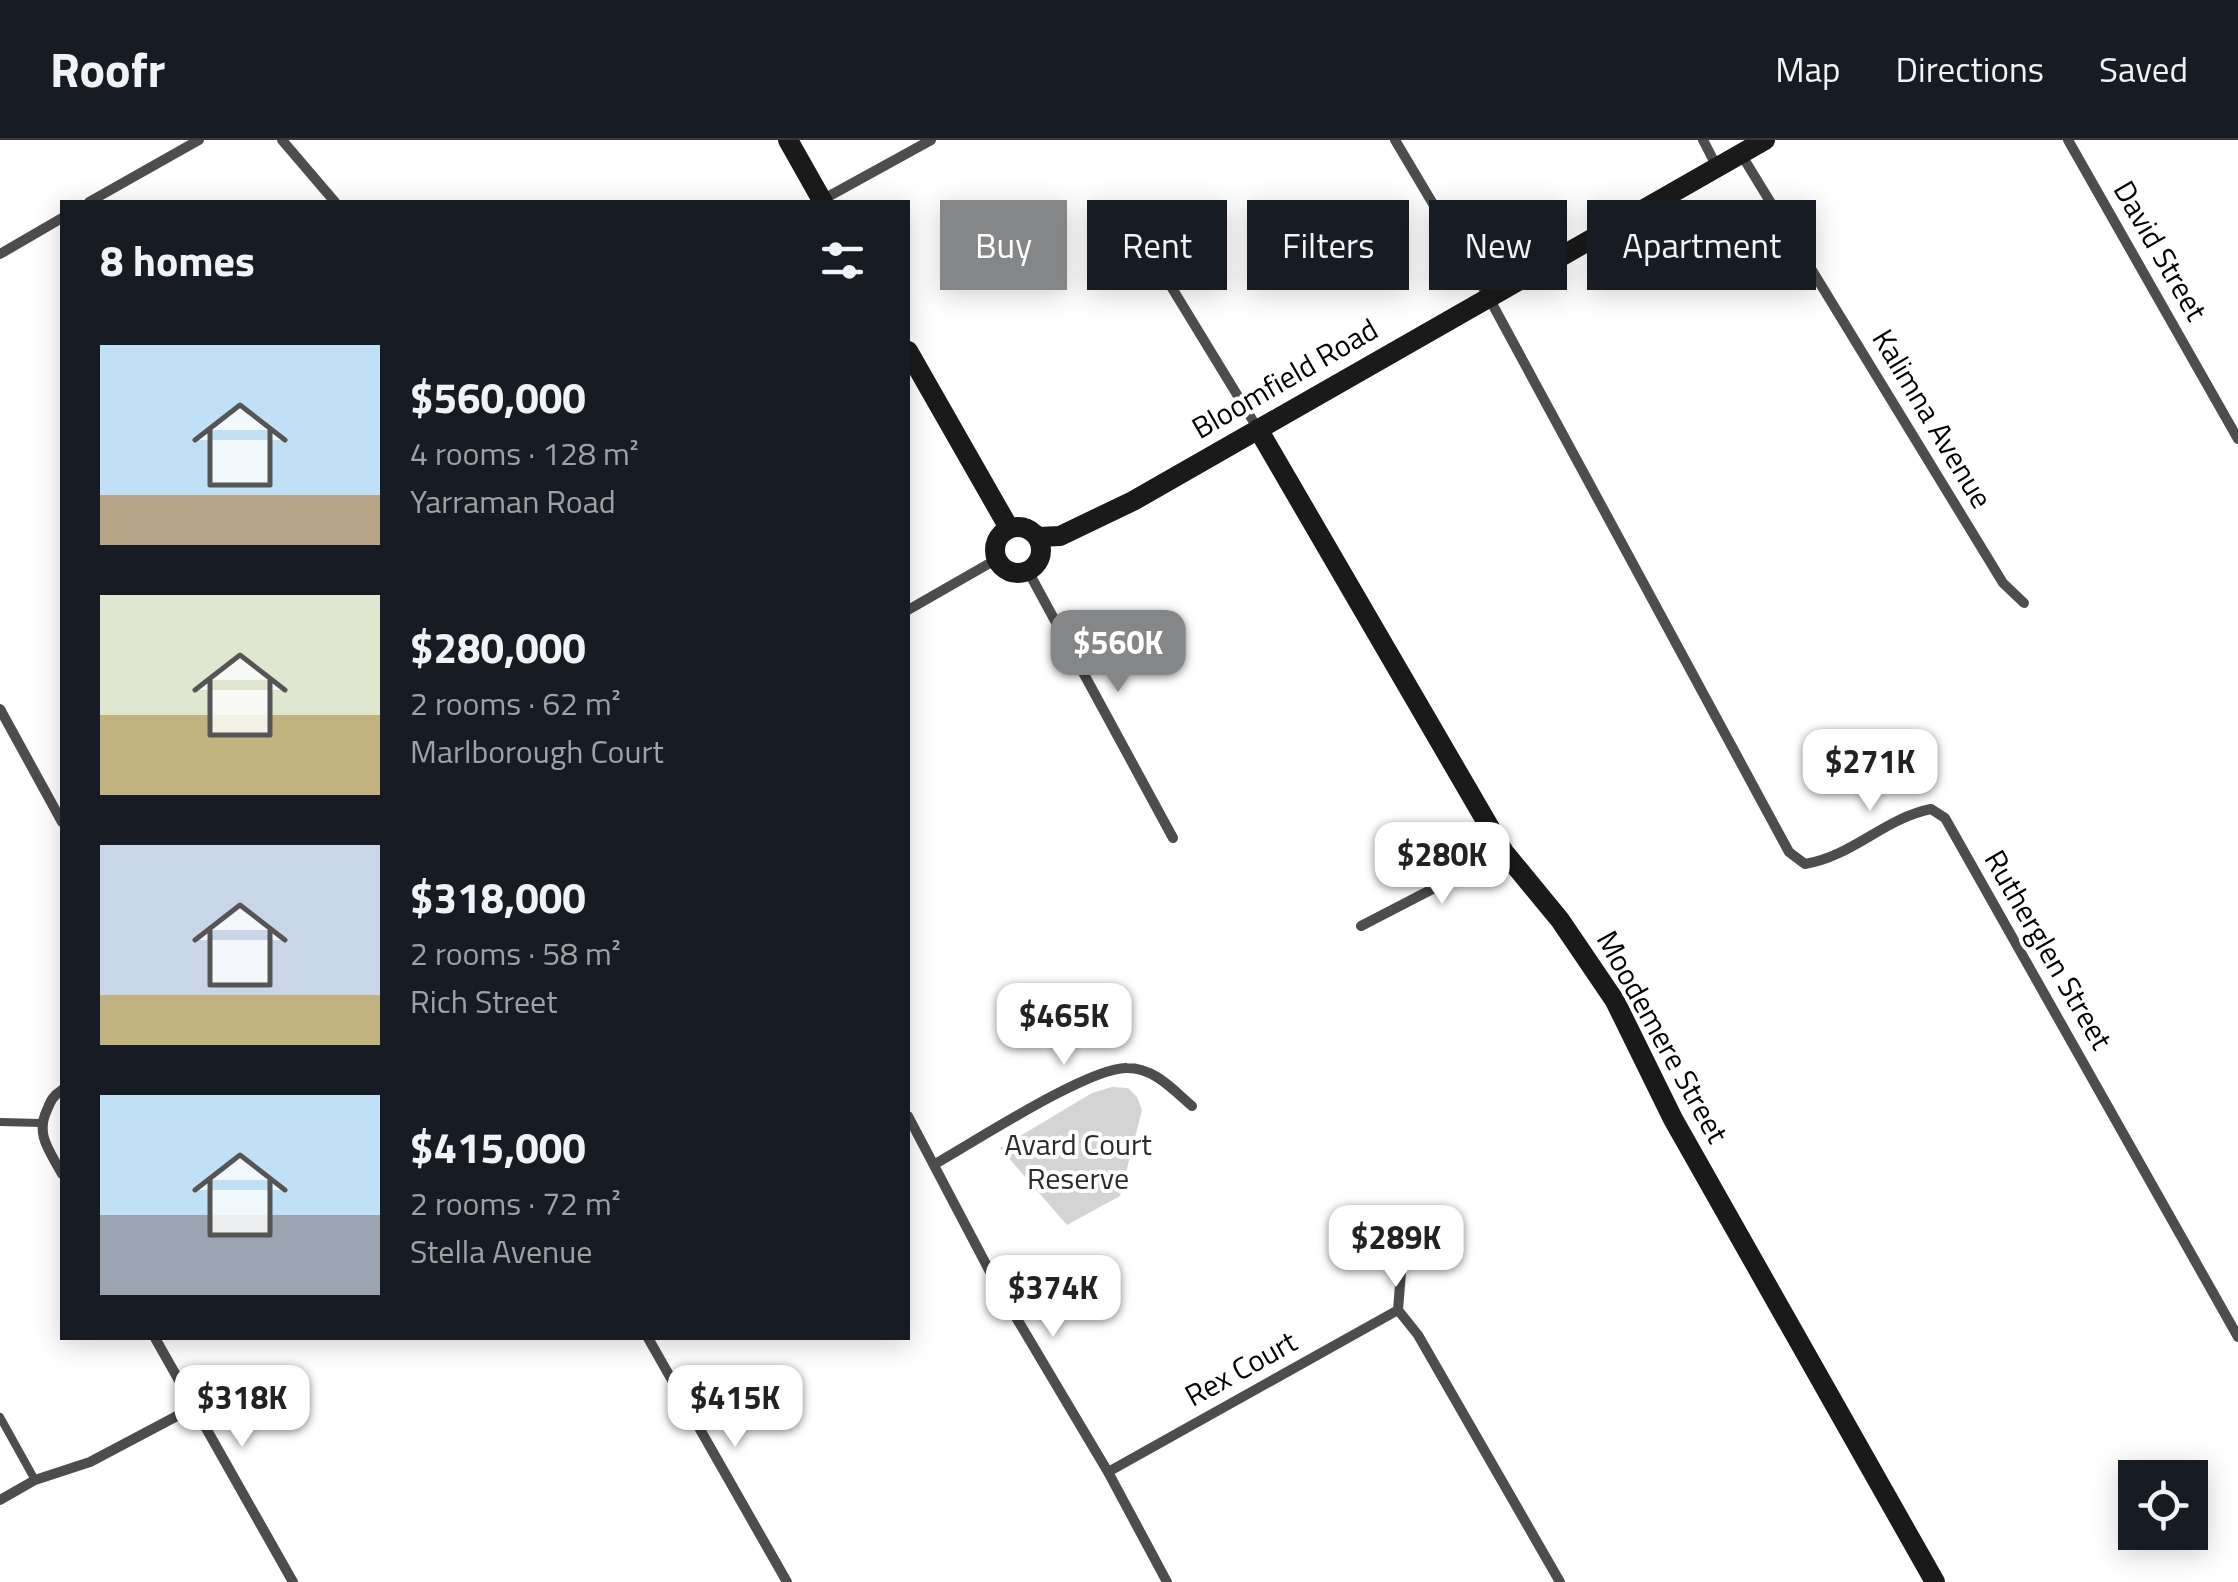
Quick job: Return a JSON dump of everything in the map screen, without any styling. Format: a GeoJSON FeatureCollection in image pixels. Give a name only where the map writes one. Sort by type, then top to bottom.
{"type":"FeatureCollection","features":[{"type":"Feature","properties":{"kind":"street"},"geometry":{"type":"LineString","coordinates":[[94,200],[199,140]]}},
{"type":"Feature","properties":{"kind":"street"},"geometry":{"type":"LineString","coordinates":[[282,140],[332,200]]}},
{"type":"Feature","properties":{"kind":"street"},"geometry":{"type":"LineString","coordinates":[[788,140],[822,200]]}},
{"type":"Feature","properties":{"kind":"street"},"geometry":{"type":"LineString","coordinates":[[825,200],[931,140]]}},
{"type":"Feature","properties":{"kind":"street"},"geometry":{"type":"LineString","coordinates":[[1395,140],[1489,298]]}},
{"type":"Feature","properties":{"kind":"street"},"geometry":{"type":"LineString","coordinates":[[1702,140],[1717,167]]}},
{"type":"Feature","properties":{"kind":"street","name":"Bloomfield Road"},"geometry":{"type":"LineString","coordinates":[[1038,537],[1060,536],[1118,508],[1765,140]]}},
{"type":"Feature","properties":{"kind":"street","name":"David Street"},"geometry":{"type":"LineString","coordinates":[[2068,140],[2238,439]]}},
{"type":"Feature","properties":{"kind":"street","name":"Kalimna Avenue"},"geometry":{"type":"LineString","coordinates":[[1741,154],[2003,583],[2024,603]]}},
{"type":"Feature","properties":{"kind":"street"},"geometry":{"type":"LineString","coordinates":[[0,254],[60,219]]}},
{"type":"Feature","properties":{"kind":"street"},"geometry":{"type":"LineString","coordinates":[[1173,290],[1258,429]]}},
{"type":"Feature","properties":{"kind":"street","name":"Rutherglen Street"},"geometry":{"type":"LineString","coordinates":[[1489,298],[1789,852],[1805,864],[1826,861],[1913,813],[1931,810],[1945,818],[2238,1336]]}},
{"type":"Feature","properties":{"kind":"street"},"geometry":{"type":"LineString","coordinates":[[910,355],[1009,528]]}},
{"type":"Feature","properties":{"kind":"street","name":"Moodemere Street"},"geometry":{"type":"LineString","coordinates":[[1258,429],[1504,852],[1560,920],[1614,1001],[1672,1119],[1935,1582]]}},
{"type":"Feature","properties":{"kind":"street"},"geometry":{"type":"LineString","coordinates":[[1009,528],[1028,528],[1038,537],[1041,552],[1028,571],[1007,570],[997,559],[996,545],[1009,528]]}},
{"type":"Feature","properties":{"kind":"street"},"geometry":{"type":"LineString","coordinates":[[910,609],[997,559]]}},
{"type":"Feature","properties":{"kind":"street"},"geometry":{"type":"LineString","coordinates":[[1028,571],[1173,838]]}},
{"type":"Feature","properties":{"kind":"street"},"geometry":{"type":"LineString","coordinates":[[0,709],[60,818]]}},
{"type":"Feature","properties":{"kind":"street"},"geometry":{"type":"LineString","coordinates":[[1361,926],[1504,852]]}},
{"type":"Feature","properties":{"kind":"street"},"geometry":{"type":"LineString","coordinates":[[935,1164],[1095,1074],[1128,1068],[1154,1074],[1192,1106]]}},
{"type":"Feature","properties":{"kind":"street"},"geometry":{"type":"LineString","coordinates":[[60,1091],[52,1096],[41,1123],[41,1136],[60,1170]]}},
{"type":"Feature","properties":{"kind":"street"},"geometry":{"type":"LineString","coordinates":[[910,1120],[998,1287],[1168,1582]]}},
{"type":"Feature","properties":{"kind":"street"},"geometry":{"type":"LineString","coordinates":[[1401,1272],[1398,1310],[1418,1334],[1560,1582]]}},
{"type":"Feature","properties":{"kind":"street","name":"Rex Court"},"geometry":{"type":"LineString","coordinates":[[1108,1472],[1398,1310]]}},
{"type":"Feature","properties":{"kind":"street"},"geometry":{"type":"LineString","coordinates":[[156,1340],[293,1582]]}},
{"type":"Feature","properties":{"kind":"street"},"geometry":{"type":"LineString","coordinates":[[649,1340],[788,1582]]}},
{"type":"Feature","properties":{"kind":"street"},"geometry":{"type":"LineString","coordinates":[[0,1500],[35,1480],[90,1462],[194,1407]]}},
{"type":"Feature","properties":{"kind":"lane"},"geometry":{"type":"LineString","coordinates":[[0,1122],[41,1123]]}},
{"type":"Feature","properties":{"kind":"lane"},"geometry":{"type":"LineString","coordinates":[[0,1417],[35,1480]]}},
{"type":"Feature","properties":{"kind":"green space","name":"Avard Court Reserve"},"geometry":{"type":"Polygon","coordinates":[[[1112,1087],[1128,1088],[1142,1110],[1120,1196],[1067,1225],[1000,1148],[1092,1093],[1112,1087]]]}}]}
